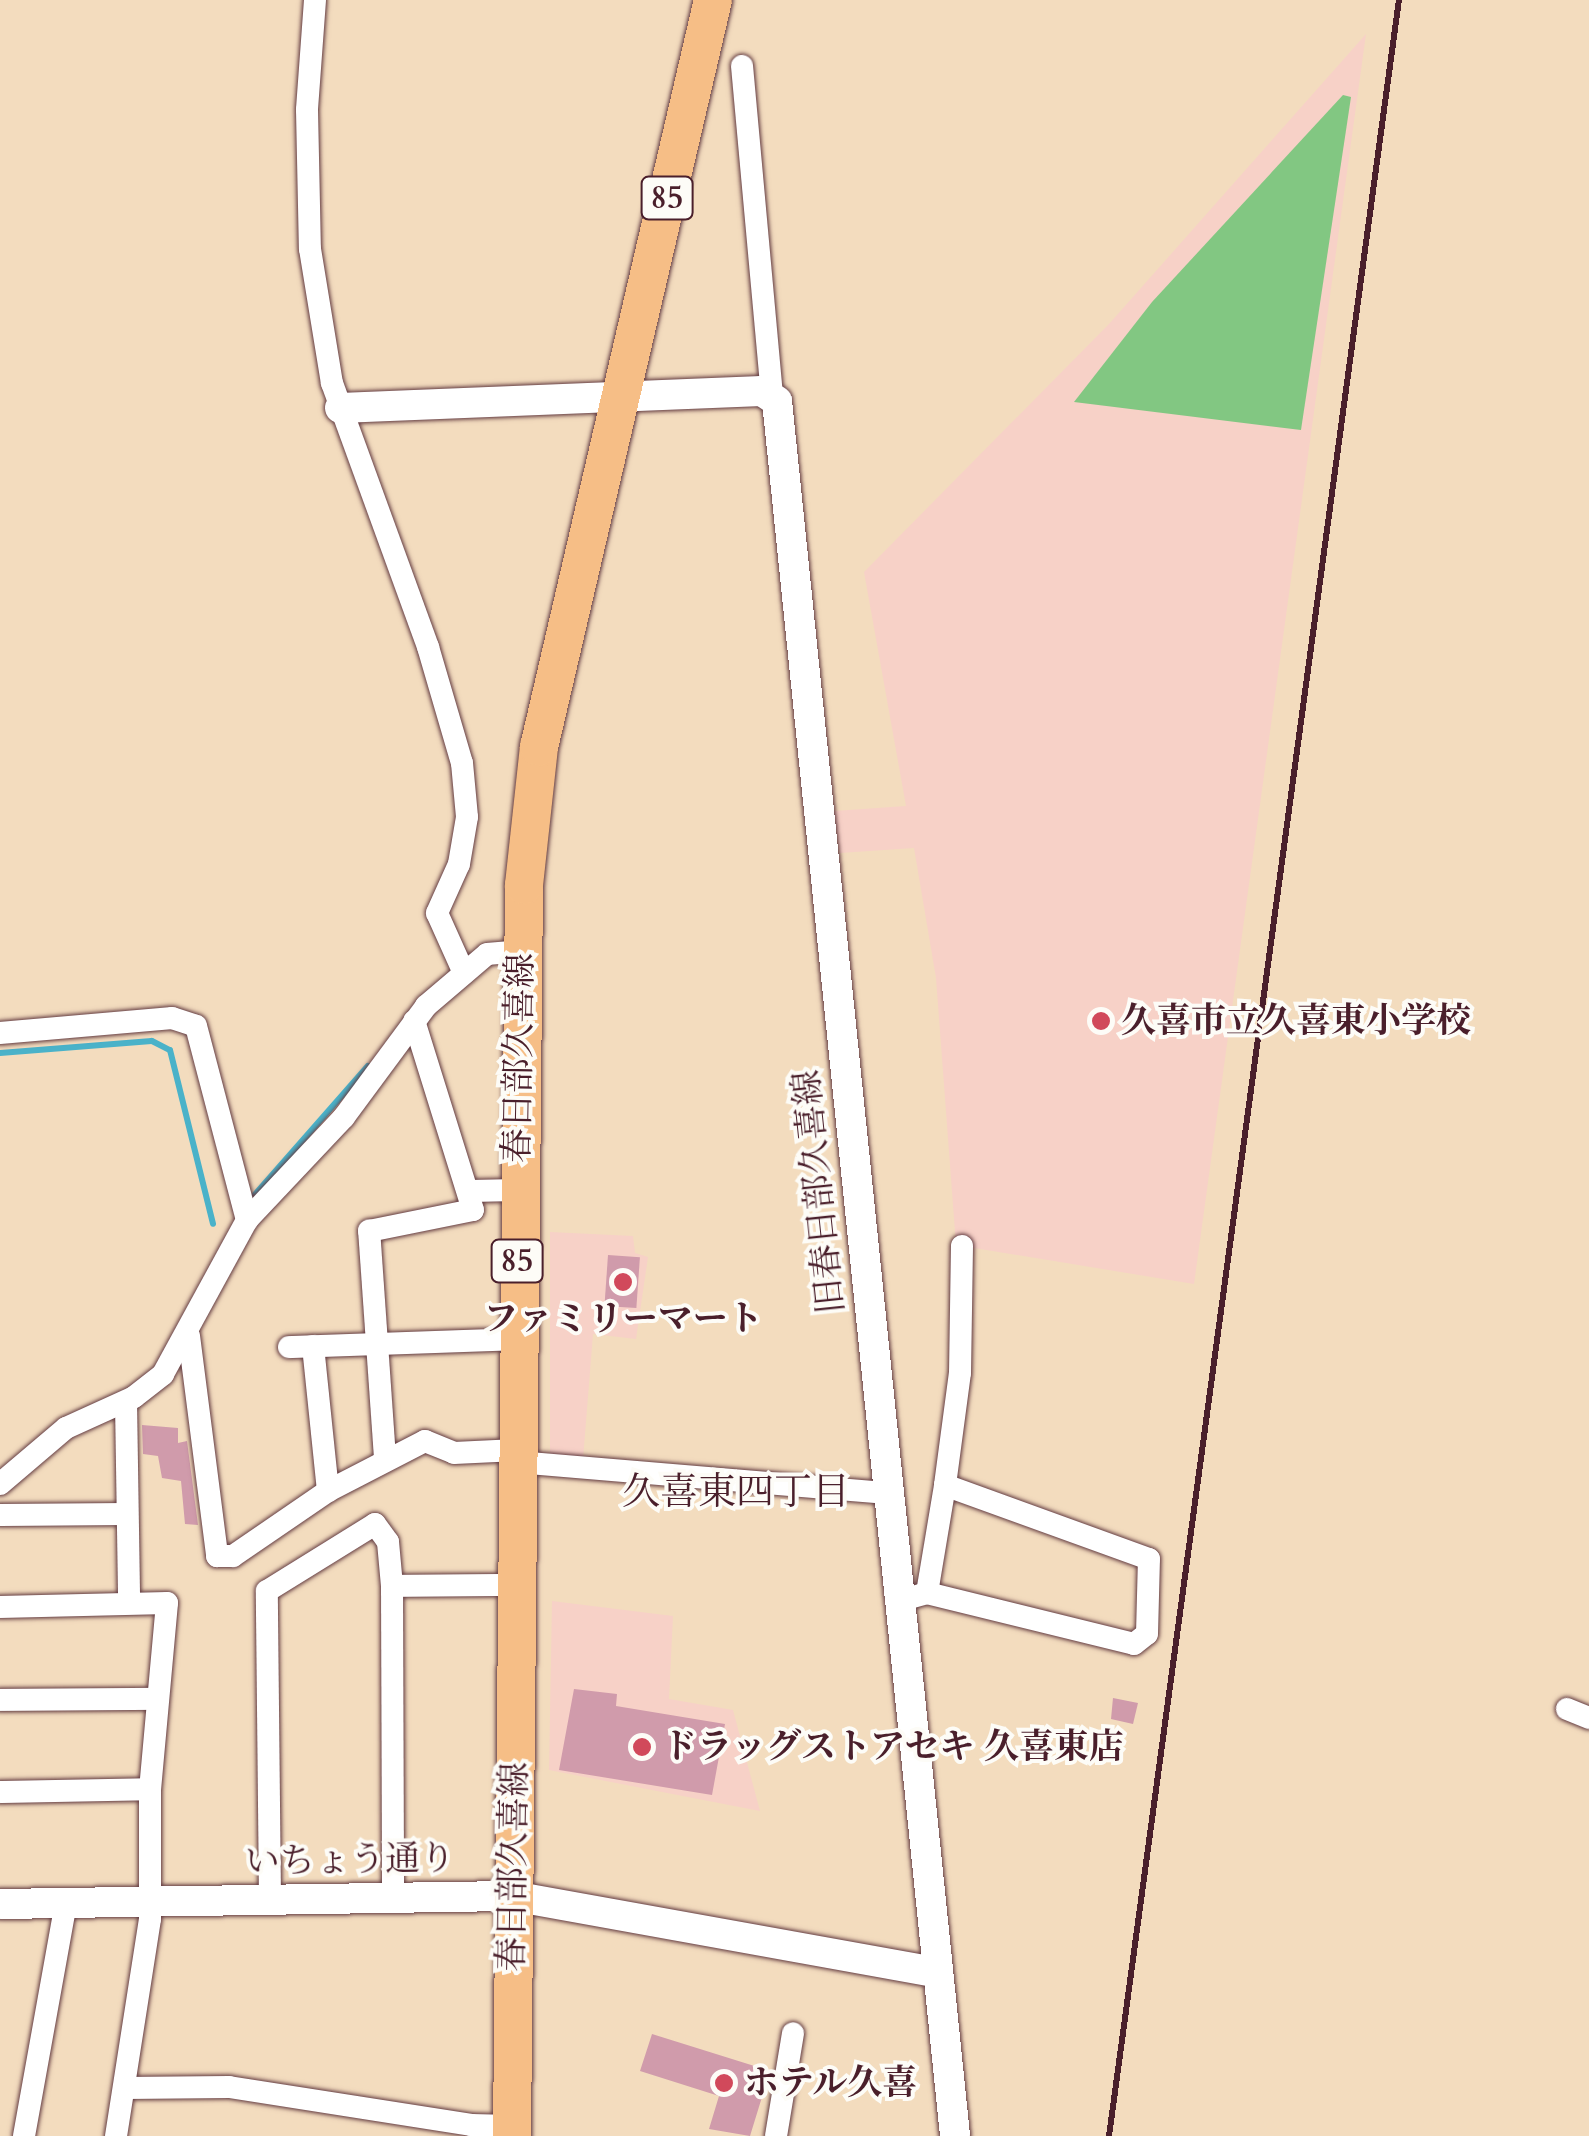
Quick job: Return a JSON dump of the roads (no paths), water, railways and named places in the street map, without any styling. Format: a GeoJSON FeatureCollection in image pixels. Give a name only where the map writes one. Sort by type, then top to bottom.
{"type":"FeatureCollection","features":[{"type":"Feature","properties":{"kind":"main road","name":"春日部久喜線"},"geometry":{"type":"LineString","coordinates":[[512,2131],[520,951],[539,747],[713,0]]}},
{"type":"Feature","properties":{"kind":"street"},"geometry":{"type":"LineString","coordinates":[[315,0],[306,200],[340,408],[428,647],[462,763],[466,817],[459,864],[437,912],[464,973]]}},
{"type":"Feature","properties":{"kind":"street"},"geometry":{"type":"LineString","coordinates":[[340,408],[772,394],[742,66]]}},
{"type":"Feature","properties":{"kind":"street","name":"旧春日部久喜線"},"geometry":{"type":"LineString","coordinates":[[772,394],[888,1493],[913,1596],[934,1972],[955,2136]]}},
{"type":"Feature","properties":{"kind":"street"},"geometry":{"type":"LineString","coordinates":[[0,1484],[66,1428],[126,1402],[163,1374],[189,1336],[247,1220],[344,1117],[414,1021],[487,954],[520,951]]}},
{"type":"Feature","properties":{"kind":"street"},"geometry":{"type":"LineString","coordinates":[[0,1033],[172,1018],[196,1026],[247,1220]]}},
{"type":"Feature","properties":{"kind":"street"},"geometry":{"type":"LineString","coordinates":[[386,1458],[369,1231],[425,1217],[467,1215],[473,1210],[414,1021]]}},
{"type":"Feature","properties":{"kind":"street"},"geometry":{"type":"LineString","coordinates":[[469,1191],[518,1190]]}},
{"type":"Feature","properties":{"kind":"street"},"geometry":{"type":"LineString","coordinates":[[945,1484],[1149,1559],[1147,1634],[1134,1644],[913,1596],[945,1484],[960,1373],[962,1246]]}},
{"type":"Feature","properties":{"kind":"street"},"geometry":{"type":"LineString","coordinates":[[189,1336],[217,1556],[233,1556],[328,1491],[425,1441],[454,1453],[888,1493]]}},
{"type":"Feature","properties":{"kind":"street"},"geometry":{"type":"LineString","coordinates":[[289,1347],[517,1339]]}},
{"type":"Feature","properties":{"kind":"street"},"geometry":{"type":"LineString","coordinates":[[313,1346],[328,1491]]}},
{"type":"Feature","properties":{"kind":"street"},"geometry":{"type":"LineString","coordinates":[[126,1402],[128,1602]]}},
{"type":"Feature","properties":{"kind":"street"},"geometry":{"type":"LineString","coordinates":[[0,1515],[128,1514]]}},
{"type":"Feature","properties":{"kind":"street"},"geometry":{"type":"LineString","coordinates":[[270,1899],[266,1591],[375,1524],[388,1542],[392,1586],[393,1898]]}},
{"type":"Feature","properties":{"kind":"street"},"geometry":{"type":"LineString","coordinates":[[392,1586],[517,1585]]}},
{"type":"Feature","properties":{"kind":"street"},"geometry":{"type":"LineString","coordinates":[[0,1607],[167,1603],[150,1789],[152,1900],[116,2136]]}},
{"type":"Feature","properties":{"kind":"street"},"geometry":{"type":"LineString","coordinates":[[0,1700],[156,1699]]}},
{"type":"Feature","properties":{"kind":"street"},"geometry":{"type":"LineString","coordinates":[[1566,1709],[1589,1718]]}},
{"type":"Feature","properties":{"kind":"street"},"geometry":{"type":"LineString","coordinates":[[0,1792],[150,1789]]}},
{"type":"Feature","properties":{"kind":"street","name":"いちょう通り"},"geometry":{"type":"LineString","coordinates":[[0,1904],[512,1896],[934,1972]]}},
{"type":"Feature","properties":{"kind":"street"},"geometry":{"type":"LineString","coordinates":[[24,2136],[66,1902]]}},
{"type":"Feature","properties":{"kind":"street"},"geometry":{"type":"LineString","coordinates":[[776,2136],[793,2033]]}},
{"type":"Feature","properties":{"kind":"street"},"geometry":{"type":"LineString","coordinates":[[125,2088],[228,2087],[512,2131]]}},
{"type":"Feature","properties":{"kind":"waterway"},"geometry":{"type":"LineString","coordinates":[[0,1053],[152,1041],[170,1050],[213,1224]]}},
{"type":"Feature","properties":{"kind":"waterway"},"geometry":{"type":"LineString","coordinates":[[251,1199],[368,1066]]}},
{"type":"Feature","properties":{"kind":"railway"},"geometry":{"type":"LineString","coordinates":[[1109,2136],[1399,0]]}},
{"type":"Feature","properties":{"kind":"place","name":"久喜市立久喜東小学校"},"geometry":{"type":"Point","coordinates":[1101,1021]}},
{"type":"Feature","properties":{"kind":"place","name":"ファミリーマート"},"geometry":{"type":"Point","coordinates":[623,1282]}},
{"type":"Feature","properties":{"kind":"place","name":"ドラッグストアセキ 久喜東店"},"geometry":{"type":"Point","coordinates":[642,1747]}},
{"type":"Feature","properties":{"kind":"place","name":"ホテル久喜"},"geometry":{"type":"Point","coordinates":[724,2083]}},
{"type":"Feature","properties":{"kind":"district","name":"久喜東四丁目"},"geometry":{"type":"Point","coordinates":[736,1493]}}]}
